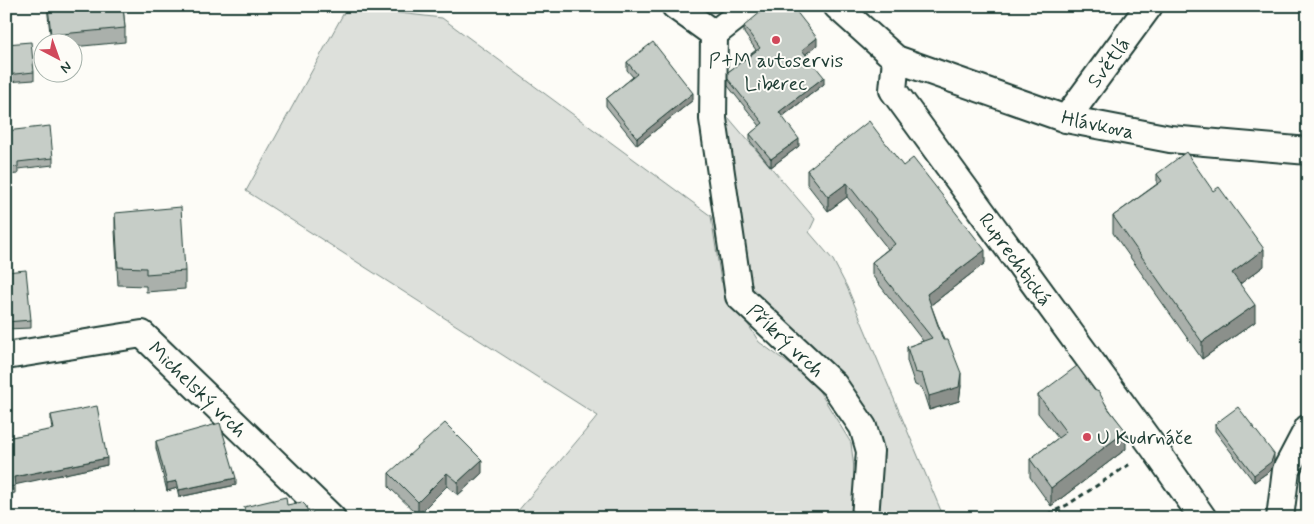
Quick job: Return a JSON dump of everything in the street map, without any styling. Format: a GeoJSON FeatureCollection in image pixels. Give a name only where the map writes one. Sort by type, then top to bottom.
{"type":"FeatureCollection","features":[{"type":"Feature","properties":{"kind":"street"},"geometry":{"type":"LineString","coordinates":[[675,6],[714,34],[750,6]]}},
{"type":"Feature","properties":{"kind":"street"},"geometry":{"type":"LineString","coordinates":[[837,6],[896,59]]}},
{"type":"Feature","properties":{"kind":"street","name":"Světlá"},"geometry":{"type":"LineString","coordinates":[[1066,119],[1149,6]]}},
{"type":"Feature","properties":{"kind":"street","name":"Příkrý vrch"},"geometry":{"type":"LineString","coordinates":[[714,34],[713,119],[739,296],[834,385],[863,427],[870,451],[865,518]]}},
{"type":"Feature","properties":{"kind":"street","name":"Hlávkova"},"geometry":{"type":"LineString","coordinates":[[896,59],[1066,119],[1170,139],[1308,151]]}},
{"type":"Feature","properties":{"kind":"street","name":"Ruprechtická"},"geometry":{"type":"LineString","coordinates":[[896,59],[893,90],[1154,448],[1202,518]]}},
{"type":"Feature","properties":{"kind":"street","name":"Michelský vrch"},"geometry":{"type":"LineString","coordinates":[[6,356],[142,334],[332,518]]}},
{"type":"Feature","properties":{"kind":"street"},"geometry":{"type":"LineString","coordinates":[[1280,518],[1286,470],[1308,428]]}},
{"type":"Feature","properties":{"kind":"path"},"geometry":{"type":"LineString","coordinates":[[1040,518],[1067,504],[1154,448]]}},
{"type":"Feature","properties":{"kind":"shaded area"},"geometry":{"type":"Polygon","coordinates":[[[347,7],[442,18],[711,216],[721,281],[759,342],[813,381],[851,443],[856,502],[847,518],[512,518],[598,416],[246,191],[347,7]]]}},
{"type":"Feature","properties":{"kind":"shaded area"},"geometry":{"type":"Polygon","coordinates":[[[722,110],[815,219],[809,232],[833,260],[847,287],[944,518],[873,518],[876,455],[760,308],[742,272],[722,110]]]}},
{"type":"Feature","properties":{"kind":"building"},"geometry":{"type":"Polygon","coordinates":[[[48,6],[123,6],[125,28],[82,32],[51,32],[48,6]]]}},
{"type":"Feature","properties":{"kind":"building"},"geometry":{"type":"Polygon","coordinates":[[[768,6],[792,6],[817,38],[802,50],[824,77],[779,112],[799,139],[771,159],[750,134],[763,123],[728,79],[728,72],[760,48],[744,26],[768,6]]]}},
{"type":"Feature","properties":{"kind":"building"},"geometry":{"type":"Polygon","coordinates":[[[31,42],[32,72],[6,75],[6,44],[31,42]]]}},
{"type":"Feature","properties":{"kind":"building"},"geometry":{"type":"Polygon","coordinates":[[[653,42],[693,93],[637,138],[606,99],[637,74],[627,62],[653,42]]]}},
{"type":"Feature","properties":{"kind":"building"},"geometry":{"type":"Polygon","coordinates":[[[869,121],[903,166],[913,158],[985,250],[927,294],[943,340],[948,340],[961,373],[959,387],[929,396],[922,374],[915,372],[907,347],[932,338],[872,262],[895,244],[847,183],[828,197],[807,170],[869,121]]]}},
{"type":"Feature","properties":{"kind":"building"},"geometry":{"type":"Polygon","coordinates":[[[50,126],[53,158],[18,162],[18,167],[6,168],[6,131],[50,126]]]}},
{"type":"Feature","properties":{"kind":"building"},"geometry":{"type":"Polygon","coordinates":[[[1186,152],[1213,191],[1219,187],[1264,249],[1232,273],[1255,305],[1202,342],[1113,216],[1162,181],[1157,174],[1186,152]]]}},
{"type":"Feature","properties":{"kind":"building"},"geometry":{"type":"Polygon","coordinates":[[[181,207],[185,271],[146,274],[146,268],[118,267],[115,213],[181,207]]]}},
{"type":"Feature","properties":{"kind":"building"},"geometry":{"type":"Polygon","coordinates":[[[26,270],[31,320],[6,322],[6,272],[26,270]]]}},
{"type":"Feature","properties":{"kind":"building","name":"U Kudrnáče"},"geometry":{"type":"Polygon","coordinates":[[[1077,366],[1094,390],[1099,392],[1107,407],[1126,431],[1051,488],[1030,459],[1066,432],[1038,395],[1077,366]]]}},
{"type":"Feature","properties":{"kind":"building"},"geometry":{"type":"Polygon","coordinates":[[[97,406],[107,458],[14,477],[15,486],[6,487],[6,438],[54,429],[51,415],[97,406]]]}},
{"type":"Feature","properties":{"kind":"building"},"geometry":{"type":"Polygon","coordinates":[[[1238,407],[1274,454],[1271,462],[1254,475],[1215,424],[1238,407]]]}},
{"type":"Feature","properties":{"kind":"building"},"geometry":{"type":"Polygon","coordinates":[[[220,423],[236,478],[179,490],[177,481],[167,483],[156,441],[220,423]]]}},
{"type":"Feature","properties":{"kind":"building"},"geometry":{"type":"Polygon","coordinates":[[[445,423],[482,460],[458,482],[447,473],[418,502],[389,473],[445,423]]]}},
{"type":"Feature","properties":{"kind":"building"},"geometry":{"type":"Polygon","coordinates":[[[286,497],[287,505],[302,502],[307,510],[314,514],[315,518],[246,518],[244,507],[286,497]]]}},
{"type":"Feature","properties":{"kind":"place","name":"P+M autoservis Liberec"},"geometry":{"type":"Point","coordinates":[776,40]}},
{"type":"Feature","properties":{"kind":"place","name":"U Kudrnáče"},"geometry":{"type":"Point","coordinates":[1087,437]}}]}
